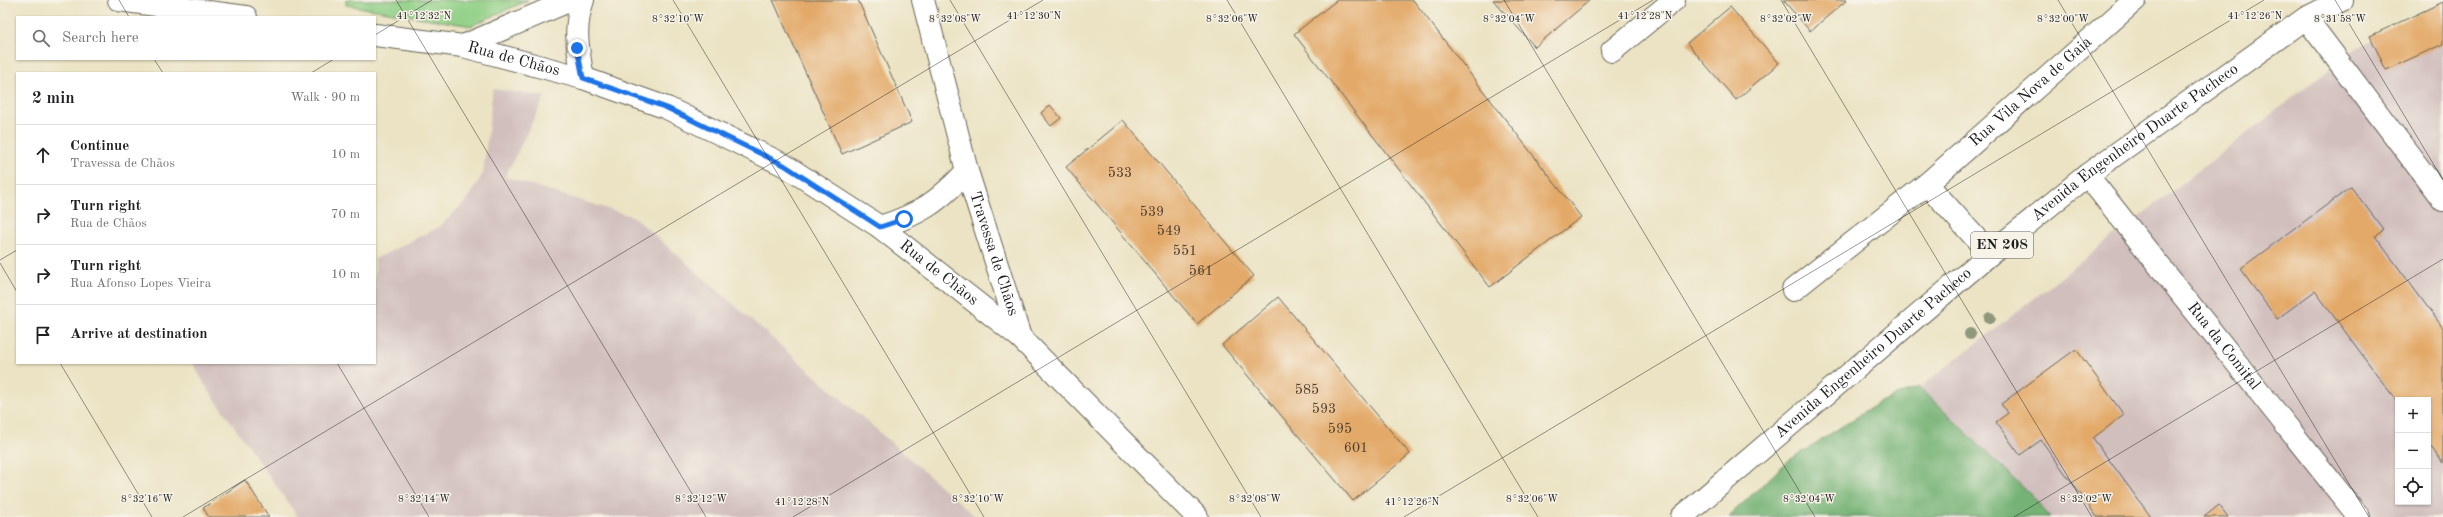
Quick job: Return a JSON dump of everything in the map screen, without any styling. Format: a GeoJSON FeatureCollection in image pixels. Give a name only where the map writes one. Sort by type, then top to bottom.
{"type":"FeatureCollection","features":[{"type":"Feature","properties":{"kind":"street"},"geometry":{"type":"LineString","coordinates":[[119,0],[181,3],[241,16]]}},
{"type":"Feature","properties":{"kind":"street"},"geometry":{"type":"LineString","coordinates":[[463,46],[571,0]]}},
{"type":"Feature","properties":{"kind":"street"},"geometry":{"type":"LineString","coordinates":[[583,0],[576,17],[577,48],[583,78]]}},
{"type":"Feature","properties":{"kind":"street","name":"Travessa de Chãos"},"geometry":{"type":"LineString","coordinates":[[923,0],[967,171],[1020,337]]}},
{"type":"Feature","properties":{"kind":"street"},"geometry":{"type":"LineString","coordinates":[[1612,51],[1674,0]]}},
{"type":"Feature","properties":{"kind":"street","name":"Rua Vila Nova de Gaia"},"geometry":{"type":"LineString","coordinates":[[1793,290],[1927,184],[2135,0]]}},
{"type":"Feature","properties":{"kind":"street","name":"Avenida Engenheiro Duarte Pacheco"},"geometry":{"type":"LineString","coordinates":[[1682,517],[1990,254],[2087,175],[2306,18],[2342,0]]}},
{"type":"Feature","properties":{"kind":"street"},"geometry":{"type":"LineString","coordinates":[[2306,18],[2443,200]]}},
{"type":"Feature","properties":{"kind":"street","name":"Rua de Chãos"},"geometry":{"type":"LineString","coordinates":[[376,35],[463,46],[583,78],[667,108],[784,165],[880,227],[1020,337],[1198,517]]}},
{"type":"Feature","properties":{"kind":"street","name":"Travessa de Chãos"},"geometry":{"type":"LineString","coordinates":[[880,227],[904,219],[929,207],[967,171]]}},
{"type":"Feature","properties":{"kind":"street","name":"Rua da Comital"},"geometry":{"type":"LineString","coordinates":[[2087,175],[2359,517]]}},
{"type":"Feature","properties":{"kind":"street"},"geometry":{"type":"LineString","coordinates":[[1927,184],[1990,254]]}},
{"type":"Feature","properties":{"kind":"shaded area"},"geometry":{"type":"Polygon","coordinates":[[[2443,7],[2443,517],[2024,517],[1920,387],[2354,50],[2443,7]]]}},
{"type":"Feature","properties":{"kind":"shaded area"},"geometry":{"type":"Polygon","coordinates":[[[493,89],[545,96],[505,177],[634,217],[976,517],[298,517],[205,385],[194,364],[376,364],[376,258],[439,227],[466,201],[483,174],[493,89]]]}},
{"type":"Feature","properties":{"kind":"green space"},"geometry":{"type":"Polygon","coordinates":[[[346,0],[528,0],[471,26],[346,5],[346,0]]]}},
{"type":"Feature","properties":{"kind":"green space"},"geometry":{"type":"Polygon","coordinates":[[[1919,387],[2031,495],[2050,517],[1728,517],[1788,461],[1880,402],[1919,387]]]}},
{"type":"Feature","properties":{"kind":"building"},"geometry":{"type":"Polygon","coordinates":[[[773,0],[858,0],[912,122],[842,154],[773,0]]]}},
{"type":"Feature","properties":{"kind":"building"},"geometry":{"type":"Polygon","coordinates":[[[1337,0],[1413,0],[1581,217],[1490,287],[1294,34],[1337,0]]]}},
{"type":"Feature","properties":{"kind":"building"},"geometry":{"type":"Polygon","coordinates":[[[1493,0],[1590,0],[1535,47],[1493,0]]]}},
{"type":"Feature","properties":{"kind":"building"},"geometry":{"type":"Polygon","coordinates":[[[1783,0],[1847,0],[1810,31],[1783,0]]]}},
{"type":"Feature","properties":{"kind":"building"},"geometry":{"type":"Polygon","coordinates":[[[2443,2],[2443,44],[2386,70],[2370,36],[2443,2]]]}},
{"type":"Feature","properties":{"kind":"building"},"geometry":{"type":"Polygon","coordinates":[[[1730,7],[1779,63],[1736,100],[1687,43],[1730,7]]]}},
{"type":"Feature","properties":{"kind":"building"},"geometry":{"type":"Polygon","coordinates":[[[1050,105],[1061,118],[1051,126],[1041,113],[1050,105]]]}},
{"type":"Feature","properties":{"kind":"building"},"geometry":{"type":"Polygon","coordinates":[[[1123,120],[1254,276],[1197,324],[1066,167],[1123,120]]]}},
{"type":"Feature","properties":{"kind":"building"},"geometry":{"type":"Polygon","coordinates":[[[2351,187],[2384,230],[2375,236],[2443,328],[2443,463],[2431,447],[2431,397],[2395,397],[2395,399],[2315,291],[2277,319],[2240,269],[2351,187]]]}},
{"type":"Feature","properties":{"kind":"building"},"geometry":{"type":"Polygon","coordinates":[[[1278,297],[1410,454],[1353,501],[1222,345],[1278,297]]]}},
{"type":"Feature","properties":{"kind":"building"},"geometry":{"type":"Polygon","coordinates":[[[2076,349],[2124,415],[2093,438],[2151,517],[2097,517],[2041,440],[2020,455],[1996,422],[2008,413],[2001,404],[2076,349]]]}},
{"type":"Feature","properties":{"kind":"building"},"geometry":{"type":"Polygon","coordinates":[[[245,480],[269,517],[209,517],[203,508],[245,480]]]}},
{"type":"Feature","properties":{"kind":"building"},"geometry":{"type":"Polygon","coordinates":[[[2219,505],[2228,517],[2204,517],[2219,505]]]}},
{"type":"Feature","properties":{"kind":"route"},"geometry":{"type":"LineString","coordinates":[[577,48],[583,78],[667,108],[784,165],[880,227],[904,219]]}}]}
